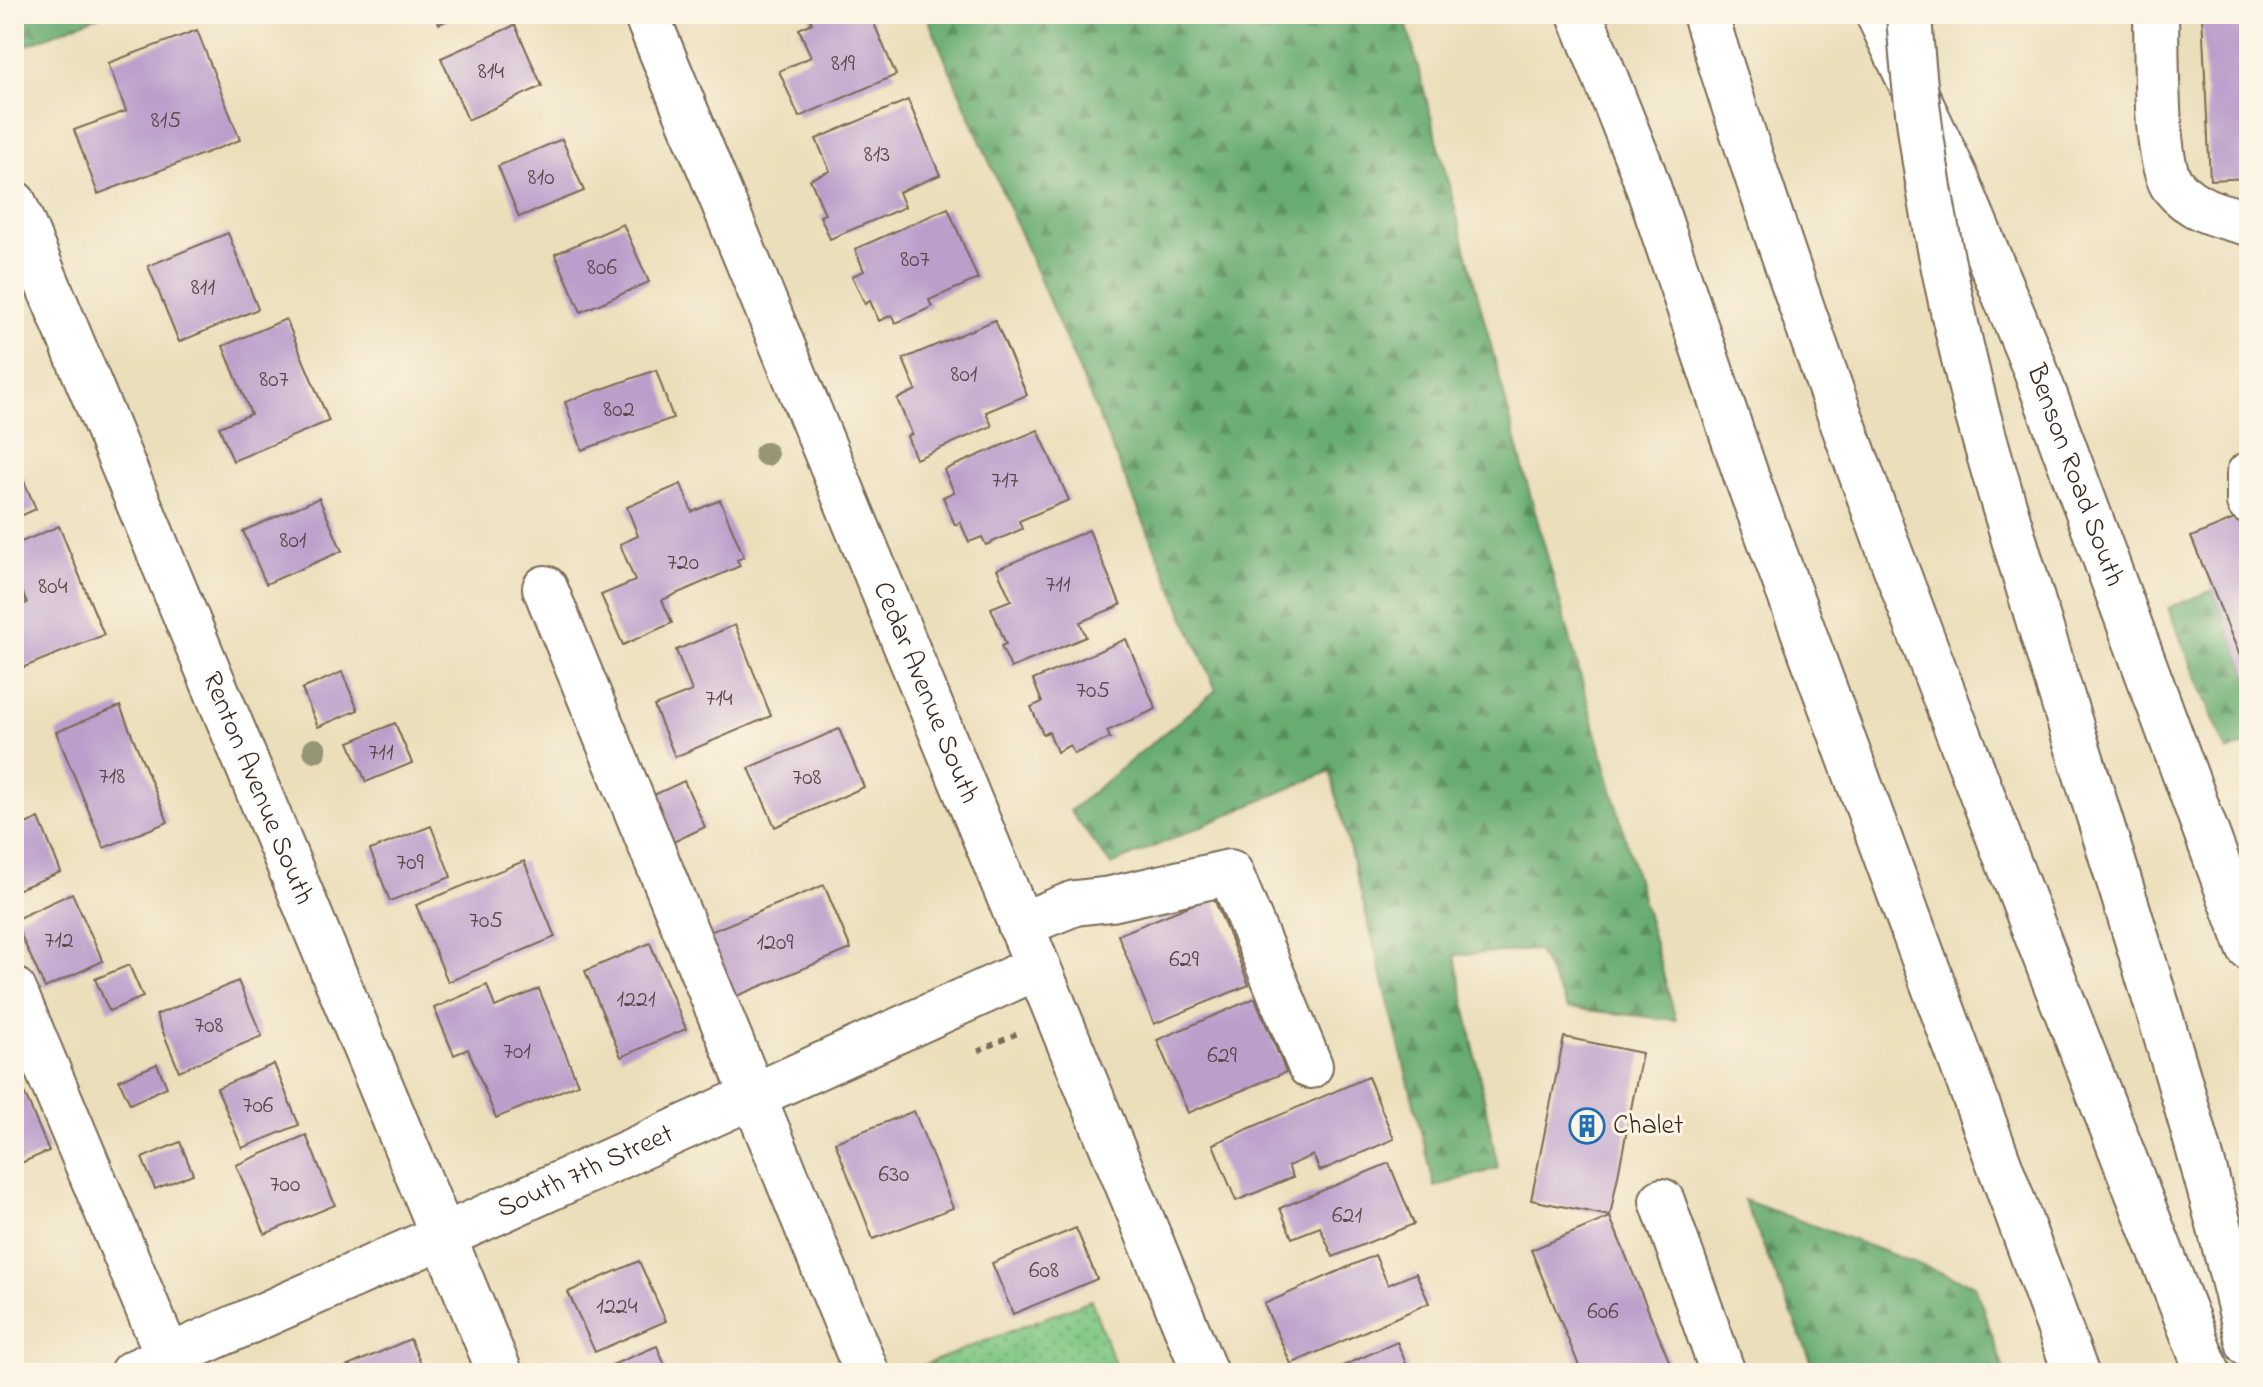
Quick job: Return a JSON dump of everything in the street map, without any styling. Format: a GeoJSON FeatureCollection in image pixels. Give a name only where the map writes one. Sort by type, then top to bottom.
{"type":"FeatureCollection","features":[{"type":"Feature","properties":{"kind":"main road","name":"Cedar Avenue South"},"geometry":{"type":"LineString","coordinates":[[646,14],[1205,1373]]}},
{"type":"Feature","properties":{"kind":"main road"},"geometry":{"type":"LineString","coordinates":[[1580,14],[1643,172]]}},
{"type":"Feature","properties":{"kind":"main road"},"geometry":{"type":"LineString","coordinates":[[1596,14],[1643,172],[1748,481],[2076,1373]]}},
{"type":"Feature","properties":{"kind":"main road"},"geometry":{"type":"LineString","coordinates":[[1705,14],[1760,193],[1864,487],[2208,1373]]}},
{"type":"Feature","properties":{"kind":"main road","name":"Benson Road South"},"geometry":{"type":"LineString","coordinates":[[1878,14],[1956,178],[2034,366],[2249,948]]}},
{"type":"Feature","properties":{"kind":"main road"},"geometry":{"type":"LineString","coordinates":[[1909,14],[1929,191],[1956,331],[1977,412],[2224,1238],[2249,1345]]}},
{"type":"Feature","properties":{"kind":"main road"},"geometry":{"type":"LineString","coordinates":[[2156,14],[2160,134],[2171,184],[2202,211],[2249,223]]}},
{"type":"Feature","properties":{"kind":"main road","name":"Renton Avenue South"},"geometry":{"type":"LineString","coordinates":[[14,203],[500,1373]]}},
{"type":"Feature","properties":{"kind":"main road"},"geometry":{"type":"LineString","coordinates":[[2249,474],[2249,502]]}},
{"type":"Feature","properties":{"kind":"main road"},"geometry":{"type":"LineString","coordinates":[[545,588],[867,1373]]}},
{"type":"Feature","properties":{"kind":"main road"},"geometry":{"type":"LineString","coordinates":[[1020,925],[1075,903],[1111,899],[1230,872],[1310,1066]]}},
{"type":"Feature","properties":{"kind":"main road","name":"South 7th Street"},"geometry":{"type":"LineString","coordinates":[[158,1367],[1038,967]]}},
{"type":"Feature","properties":{"kind":"main road"},"geometry":{"type":"LineString","coordinates":[[14,990],[158,1367]]}},
{"type":"Feature","properties":{"kind":"main road"},"geometry":{"type":"LineString","coordinates":[[1662,1201],[1723,1373]]}},
{"type":"Feature","properties":{"kind":"green space"},"geometry":{"type":"Polygon","coordinates":[[[14,14],[103,14],[14,50],[14,14]]]}},
{"type":"Feature","properties":{"kind":"green space"},"geometry":{"type":"Polygon","coordinates":[[[926,14],[1404,14],[1527,483],[1676,1020],[1568,1008],[1537,950],[1455,955],[1498,1168],[1435,1187],[1330,771],[1111,865],[1070,811],[1216,690],[926,14]]]}},
{"type":"Feature","properties":{"kind":"green space"},"geometry":{"type":"Polygon","coordinates":[[[2213,590],[2249,678],[2249,743],[2227,752],[2168,608],[2213,590]]]}},
{"type":"Feature","properties":{"kind":"green space"},"geometry":{"type":"Polygon","coordinates":[[[1744,1200],[1975,1285],[2005,1373],[1816,1373],[1744,1200]]]}},
{"type":"Feature","properties":{"kind":"green space"},"geometry":{"type":"Polygon","coordinates":[[[1091,1300],[1118,1373],[903,1373],[1091,1300]]]}},
{"type":"Feature","properties":{"kind":"building"},"geometry":{"type":"Polygon","coordinates":[[[435,14],[461,14],[439,24],[435,14]]]}},
{"type":"Feature","properties":{"kind":"building"},"geometry":{"type":"Polygon","coordinates":[[[808,14],[870,14],[896,75],[799,117],[779,71],[811,57],[799,29],[812,23],[808,14]]]}},
{"type":"Feature","properties":{"kind":"building"},"geometry":{"type":"Polygon","coordinates":[[[2202,14],[2249,14],[2249,178],[2210,180],[2202,14]]]}},
{"type":"Feature","properties":{"kind":"building"},"geometry":{"type":"Polygon","coordinates":[[[515,25],[542,86],[468,120],[441,58],[515,25]]]}},
{"type":"Feature","properties":{"kind":"building"},"geometry":{"type":"Polygon","coordinates":[[[197,30],[240,140],[98,194],[74,130],[126,111],[108,63],[197,30]]]}},
{"type":"Feature","properties":{"kind":"building"},"geometry":{"type":"Polygon","coordinates":[[[908,100],[940,175],[899,192],[905,207],[830,239],[820,216],[825,214],[810,179],[830,171],[816,139],[908,100]]]}},
{"type":"Feature","properties":{"kind":"building"},"geometry":{"type":"Polygon","coordinates":[[[562,139],[584,191],[519,217],[498,166],[562,139]]]}},
{"type":"Feature","properties":{"kind":"building"},"geometry":{"type":"Polygon","coordinates":[[[948,208],[978,279],[929,300],[932,307],[896,323],[892,315],[879,321],[870,301],[865,304],[852,276],[864,271],[855,249],[948,208]]]}},
{"type":"Feature","properties":{"kind":"building"},"geometry":{"type":"Polygon","coordinates":[[[623,224],[649,282],[581,312],[555,254],[623,224]]]}},
{"type":"Feature","properties":{"kind":"building"},"geometry":{"type":"Polygon","coordinates":[[[228,233],[258,309],[179,342],[148,266],[228,233]]]}},
{"type":"Feature","properties":{"kind":"building"},"geometry":{"type":"Polygon","coordinates":[[[286,319],[329,421],[233,461],[219,427],[251,414],[223,346],[286,319]]]}},
{"type":"Feature","properties":{"kind":"building"},"geometry":{"type":"Polygon","coordinates":[[[995,320],[1027,395],[986,412],[992,426],[916,459],[907,436],[912,434],[897,399],[916,390],[903,359],[995,320]]]}},
{"type":"Feature","properties":{"kind":"building"},"geometry":{"type":"Polygon","coordinates":[[[656,370],[673,418],[582,450],[565,402],[656,370]]]}},
{"type":"Feature","properties":{"kind":"building"},"geometry":{"type":"Polygon","coordinates":[[[1038,430],[1069,500],[1019,521],[1022,529],[986,545],[982,537],[969,542],[960,522],[955,525],[943,497],[954,492],[944,470],[1038,430]]]}},
{"type":"Feature","properties":{"kind":"building"},"geometry":{"type":"Polygon","coordinates":[[[14,458],[36,509],[14,519],[14,458]]]}},
{"type":"Feature","properties":{"kind":"building"},"geometry":{"type":"Polygon","coordinates":[[[681,484],[692,512],[720,500],[744,557],[737,560],[740,566],[662,600],[672,623],[623,645],[601,595],[635,581],[620,544],[638,536],[627,507],[681,484]]]}},
{"type":"Feature","properties":{"kind":"building"},"geometry":{"type":"Polygon","coordinates":[[[319,498],[342,551],[266,584],[243,531],[319,498]]]}},
{"type":"Feature","properties":{"kind":"building"},"geometry":{"type":"Polygon","coordinates":[[[2249,513],[2249,678],[2191,537],[2249,513]]]}},
{"type":"Feature","properties":{"kind":"building"},"geometry":{"type":"Polygon","coordinates":[[[59,526],[104,635],[22,668],[14,648],[14,609],[27,603],[14,571],[14,545],[59,526]]]}},
{"type":"Feature","properties":{"kind":"building"},"geometry":{"type":"Polygon","coordinates":[[[1089,530],[1121,605],[1080,622],[1086,637],[1011,668],[1001,646],[1006,644],[991,608],[1011,600],[997,569],[1089,530]]]}},
{"type":"Feature","properties":{"kind":"building"},"geometry":{"type":"Polygon","coordinates":[[[735,625],[771,716],[675,757],[654,706],[692,691],[676,650],[735,625]]]}},
{"type":"Feature","properties":{"kind":"building"},"geometry":{"type":"Polygon","coordinates":[[[1126,639],[1156,709],[1107,731],[1110,738],[1074,754],[1070,745],[1057,752],[1049,732],[1043,734],[1031,707],[1042,702],[1033,680],[1126,639]]]}},
{"type":"Feature","properties":{"kind":"building"},"geometry":{"type":"Polygon","coordinates":[[[342,672],[358,710],[318,727],[302,689],[342,672]]]}},
{"type":"Feature","properties":{"kind":"building"},"geometry":{"type":"Polygon","coordinates":[[[120,706],[168,822],[104,848],[56,732],[120,706]]]}},
{"type":"Feature","properties":{"kind":"building"},"geometry":{"type":"Polygon","coordinates":[[[395,723],[412,763],[366,782],[349,742],[395,723]]]}},
{"type":"Feature","properties":{"kind":"building"},"geometry":{"type":"Polygon","coordinates":[[[839,729],[864,787],[775,827],[749,768],[839,729]]]}},
{"type":"Feature","properties":{"kind":"building"},"geometry":{"type":"Polygon","coordinates":[[[684,781],[705,827],[665,846],[643,800],[684,781]]]}},
{"type":"Feature","properties":{"kind":"building"},"geometry":{"type":"Polygon","coordinates":[[[39,818],[61,872],[14,891],[14,829],[39,818]]]}},
{"type":"Feature","properties":{"kind":"building"},"geometry":{"type":"Polygon","coordinates":[[[431,826],[451,877],[390,901],[370,850],[431,826]]]}},
{"type":"Feature","properties":{"kind":"building"},"geometry":{"type":"Polygon","coordinates":[[[524,861],[555,937],[448,982],[416,905],[524,861]]]}},
{"type":"Feature","properties":{"kind":"building"},"geometry":{"type":"Polygon","coordinates":[[[824,885],[851,949],[727,1000],[700,936],[824,885]]]}},
{"type":"Feature","properties":{"kind":"building"},"geometry":{"type":"Polygon","coordinates":[[[72,893],[103,961],[45,988],[14,920],[72,893]]]}},
{"type":"Feature","properties":{"kind":"building"},"geometry":{"type":"Polygon","coordinates":[[[1213,896],[1249,985],[1154,1024],[1118,935],[1213,896]]]}},
{"type":"Feature","properties":{"kind":"building"},"geometry":{"type":"Polygon","coordinates":[[[650,943],[686,1029],[621,1057],[585,971],[650,943]]]}},
{"type":"Feature","properties":{"kind":"building"},"geometry":{"type":"Polygon","coordinates":[[[129,965],[143,997],[109,1011],[95,979],[129,965]]]}},
{"type":"Feature","properties":{"kind":"building"},"geometry":{"type":"Polygon","coordinates":[[[238,981],[262,1036],[179,1071],[156,1015],[238,981]]]}},
{"type":"Feature","properties":{"kind":"building"},"geometry":{"type":"Polygon","coordinates":[[[487,985],[495,1007],[539,989],[578,1084],[496,1118],[468,1049],[454,1055],[434,1008],[487,985]]]}},
{"type":"Feature","properties":{"kind":"building"},"geometry":{"type":"Polygon","coordinates":[[[1255,998],[1286,1072],[1188,1113],[1157,1040],[1255,998]]]}},
{"type":"Feature","properties":{"kind":"building","name":"Chalet"},"geometry":{"type":"Polygon","coordinates":[[[1564,1037],[1642,1053],[1610,1216],[1531,1200],[1564,1037]]]}},
{"type":"Feature","properties":{"kind":"building"},"geometry":{"type":"Polygon","coordinates":[[[157,1064],[167,1087],[130,1104],[119,1080],[157,1064]]]}},
{"type":"Feature","properties":{"kind":"building"},"geometry":{"type":"Polygon","coordinates":[[[274,1064],[299,1125],[242,1148],[217,1088],[274,1064]]]}},
{"type":"Feature","properties":{"kind":"building"},"geometry":{"type":"Polygon","coordinates":[[[1368,1077],[1394,1139],[1320,1171],[1313,1155],[1288,1166],[1293,1177],[1236,1201],[1213,1144],[1368,1077]]]}},
{"type":"Feature","properties":{"kind":"building"},"geometry":{"type":"Polygon","coordinates":[[[24,1092],[49,1151],[14,1166],[14,1097],[24,1092]]]}},
{"type":"Feature","properties":{"kind":"building"},"geometry":{"type":"Polygon","coordinates":[[[914,1111],[953,1208],[873,1239],[835,1142],[914,1111]]]}},
{"type":"Feature","properties":{"kind":"building"},"geometry":{"type":"Polygon","coordinates":[[[306,1135],[335,1205],[265,1234],[236,1165],[306,1135]]]}},
{"type":"Feature","properties":{"kind":"building"},"geometry":{"type":"Polygon","coordinates":[[[180,1142],[193,1174],[155,1189],[142,1158],[180,1142]]]}},
{"type":"Feature","properties":{"kind":"building"},"geometry":{"type":"Polygon","coordinates":[[[1389,1163],[1414,1224],[1333,1257],[1320,1227],[1292,1238],[1280,1208],[1389,1163]]]}},
{"type":"Feature","properties":{"kind":"building"},"geometry":{"type":"Polygon","coordinates":[[[1610,1217],[1674,1373],[1582,1373],[1531,1250],[1610,1217]]]}},
{"type":"Feature","properties":{"kind":"building"},"geometry":{"type":"Polygon","coordinates":[[[1076,1228],[1097,1279],[1013,1314],[992,1263],[1076,1228]]]}},
{"type":"Feature","properties":{"kind":"building"},"geometry":{"type":"Polygon","coordinates":[[[1375,1255],[1388,1285],[1416,1273],[1429,1303],[1291,1364],[1264,1304],[1375,1255]]]}},
{"type":"Feature","properties":{"kind":"building"},"geometry":{"type":"Polygon","coordinates":[[[639,1261],[666,1321],[595,1352],[568,1292],[639,1261]]]}},
{"type":"Feature","properties":{"kind":"building"},"geometry":{"type":"Polygon","coordinates":[[[410,1339],[425,1373],[332,1373],[410,1339]]]}},
{"type":"Feature","properties":{"kind":"building"},"geometry":{"type":"Polygon","coordinates":[[[1397,1342],[1410,1373],[1327,1373],[1397,1342]]]}},
{"type":"Feature","properties":{"kind":"building"},"geometry":{"type":"Polygon","coordinates":[[[657,1346],[668,1373],[593,1373],[657,1346]]]}},
{"type":"Feature","properties":{"kind":"place","name":"Chalet"},"geometry":{"type":"Point","coordinates":[1587,1126]}}]}
